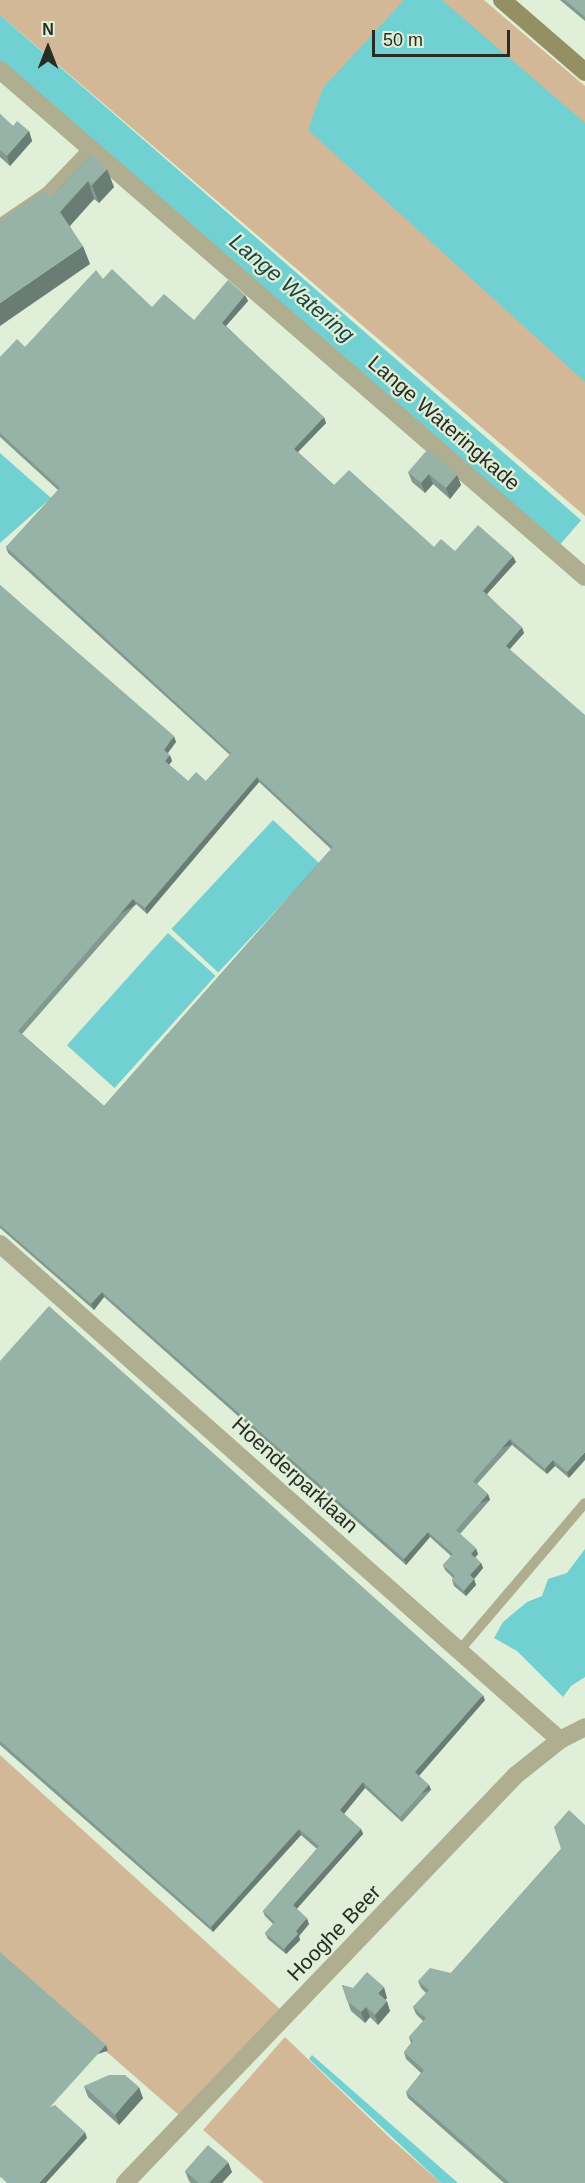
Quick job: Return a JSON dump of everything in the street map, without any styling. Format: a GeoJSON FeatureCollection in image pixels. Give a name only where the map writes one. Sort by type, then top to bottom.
{"type":"FeatureCollection","features":[{"type":"Feature","properties":{"kind":"street"},"geometry":{"type":"LineString","coordinates":[[502,0],[585,72]]}},
{"type":"Feature","properties":{"kind":"street","name":"Lange Wateringkade"},"geometry":{"type":"LineString","coordinates":[[0,70],[585,576]]}},
{"type":"Feature","properties":{"kind":"street"},"geometry":{"type":"LineString","coordinates":[[0,228],[49,195],[92,150]]}},
{"type":"Feature","properties":{"kind":"street","name":"Hoenderparklaan"},"geometry":{"type":"LineString","coordinates":[[0,1244],[560,1740]]}},
{"type":"Feature","properties":{"kind":"street","name":"Hooghe Beer"},"geometry":{"type":"LineString","coordinates":[[125,2183],[516,1775],[560,1740],[585,1727]]}},
{"type":"Feature","properties":{"kind":"lane"},"geometry":{"type":"LineString","coordinates":[[459,1651],[585,1503]]}},
{"type":"Feature","properties":{"kind":"shaded area"},"geometry":{"type":"Polygon","coordinates":[[[0,0],[484,0],[585,86],[585,516],[0,15],[0,0]]]}},
{"type":"Feature","properties":{"kind":"shaded area"},"geometry":{"type":"Polygon","coordinates":[[[0,1755],[281,2010],[179,2115],[0,1959],[0,1755]]]}},
{"type":"Feature","properties":{"kind":"shaded area"},"geometry":{"type":"Polygon","coordinates":[[[285,2037],[390,2138],[441,2183],[264,2183],[203,2130],[285,2037]]]}},
{"type":"Feature","properties":{"kind":"water"},"geometry":{"type":"Polygon","coordinates":[[[404,0],[442,0],[585,123],[585,382],[308,130],[323,88],[404,0]]]}},
{"type":"Feature","properties":{"kind":"water","name":"Lange Watering"},"geometry":{"type":"Polygon","coordinates":[[[0,15],[581,520],[551,555],[0,76],[0,15]]]}},
{"type":"Feature","properties":{"kind":"water"},"geometry":{"type":"Polygon","coordinates":[[[0,453],[51,498],[0,543],[0,453]]]}},
{"type":"Feature","properties":{"kind":"water"},"geometry":{"type":"Polygon","coordinates":[[[273,820],[320,864],[218,973],[171,929],[273,820]]]}},
{"type":"Feature","properties":{"kind":"water"},"geometry":{"type":"Polygon","coordinates":[[[168,933],[216,976],[115,1088],[67,1045],[168,933]]]}},
{"type":"Feature","properties":{"kind":"water"},"geometry":{"type":"Polygon","coordinates":[[[585,1549],[585,1677],[571,1686],[563,1697],[517,1651],[494,1638],[503,1622],[527,1602],[542,1596],[548,1579],[567,1573],[585,1549]]]}},
{"type":"Feature","properties":{"kind":"water"},"geometry":{"type":"Polygon","coordinates":[[[312,2055],[458,2183],[441,2183],[309,2059],[312,2055]]]}},
{"type":"Feature","properties":{"kind":"building"},"geometry":{"type":"Polygon","coordinates":[[[565,0],[585,0],[585,17],[565,0]]]}},
{"type":"Feature","properties":{"kind":"building"},"geometry":{"type":"Polygon","coordinates":[[[0,114],[13,126],[17,121],[29,131],[7,156],[0,150],[0,114]]]}},
{"type":"Feature","properties":{"kind":"building"},"geometry":{"type":"Polygon","coordinates":[[[91,154],[107,169],[92,185],[88,181],[60,212],[83,246],[0,303],[0,221],[45,191],[50,199],[91,154]]]}},
{"type":"Feature","properties":{"kind":"building"},"geometry":{"type":"Polygon","coordinates":[[[112,269],[152,307],[164,294],[194,320],[228,280],[245,295],[222,323],[324,417],[294,449],[334,485],[349,470],[434,547],[441,539],[455,551],[478,525],[513,556],[483,591],[522,627],[506,646],[585,715],[585,1452],[567,1472],[553,1460],[545,1469],[510,1439],[473,1481],[488,1494],[456,1530],[476,1548],[471,1554],[481,1563],[470,1575],[474,1579],[464,1591],[452,1580],[455,1576],[443,1565],[453,1554],[428,1532],[404,1559],[102,1292],[91,1304],[0,1225],[0,585],[174,736],[164,750],[170,755],[165,761],[188,781],[196,772],[206,781],[231,753],[6,547],[60,488],[0,433],[0,357],[17,339],[25,347],[96,270],[103,279],[112,269]],[[257,777],[145,908],[133,899],[18,1031],[104,1106],[333,847],[257,777]]]}},
{"type":"Feature","properties":{"kind":"building"},"geometry":{"type":"Polygon","coordinates":[[[428,449],[457,475],[446,488],[429,474],[421,483],[408,472],[428,449]]]}},
{"type":"Feature","properties":{"kind":"building"},"geometry":{"type":"Polygon","coordinates":[[[49,1306],[483,1695],[415,1772],[429,1785],[400,1817],[363,1782],[340,1810],[361,1829],[293,1905],[307,1918],[296,1931],[298,1934],[284,1949],[265,1933],[275,1922],[263,1911],[319,1846],[299,1829],[211,1927],[0,1741],[0,1361],[49,1306]]]}},
{"type":"Feature","properties":{"kind":"building"},"geometry":{"type":"Polygon","coordinates":[[[569,1810],[585,1825],[585,2183],[510,2183],[406,2092],[424,2070],[404,2052],[413,2041],[409,2037],[426,2018],[413,2007],[429,1990],[418,1981],[430,1968],[451,1973],[561,1849],[554,1827],[569,1810]]]}},
{"type":"Feature","properties":{"kind":"building"},"geometry":{"type":"Polygon","coordinates":[[[0,1952],[106,2045],[50,2107],[55,2105],[85,2132],[39,2183],[7,2183],[0,2178],[0,1952]]]}},
{"type":"Feature","properties":{"kind":"building"},"geometry":{"type":"Polygon","coordinates":[[[367,1972],[384,1987],[378,1993],[387,2001],[375,2015],[366,2007],[361,2012],[347,2001],[342,1985],[353,1988],[367,1972]]]}},
{"type":"Feature","properties":{"kind":"building"},"geometry":{"type":"Polygon","coordinates":[[[109,2075],[125,2075],[139,2087],[115,2115],[84,2086],[109,2075]]]}},
{"type":"Feature","properties":{"kind":"building"},"geometry":{"type":"Polygon","coordinates":[[[208,2145],[228,2162],[209,2183],[199,2183],[185,2171],[208,2145]]]}}]}
